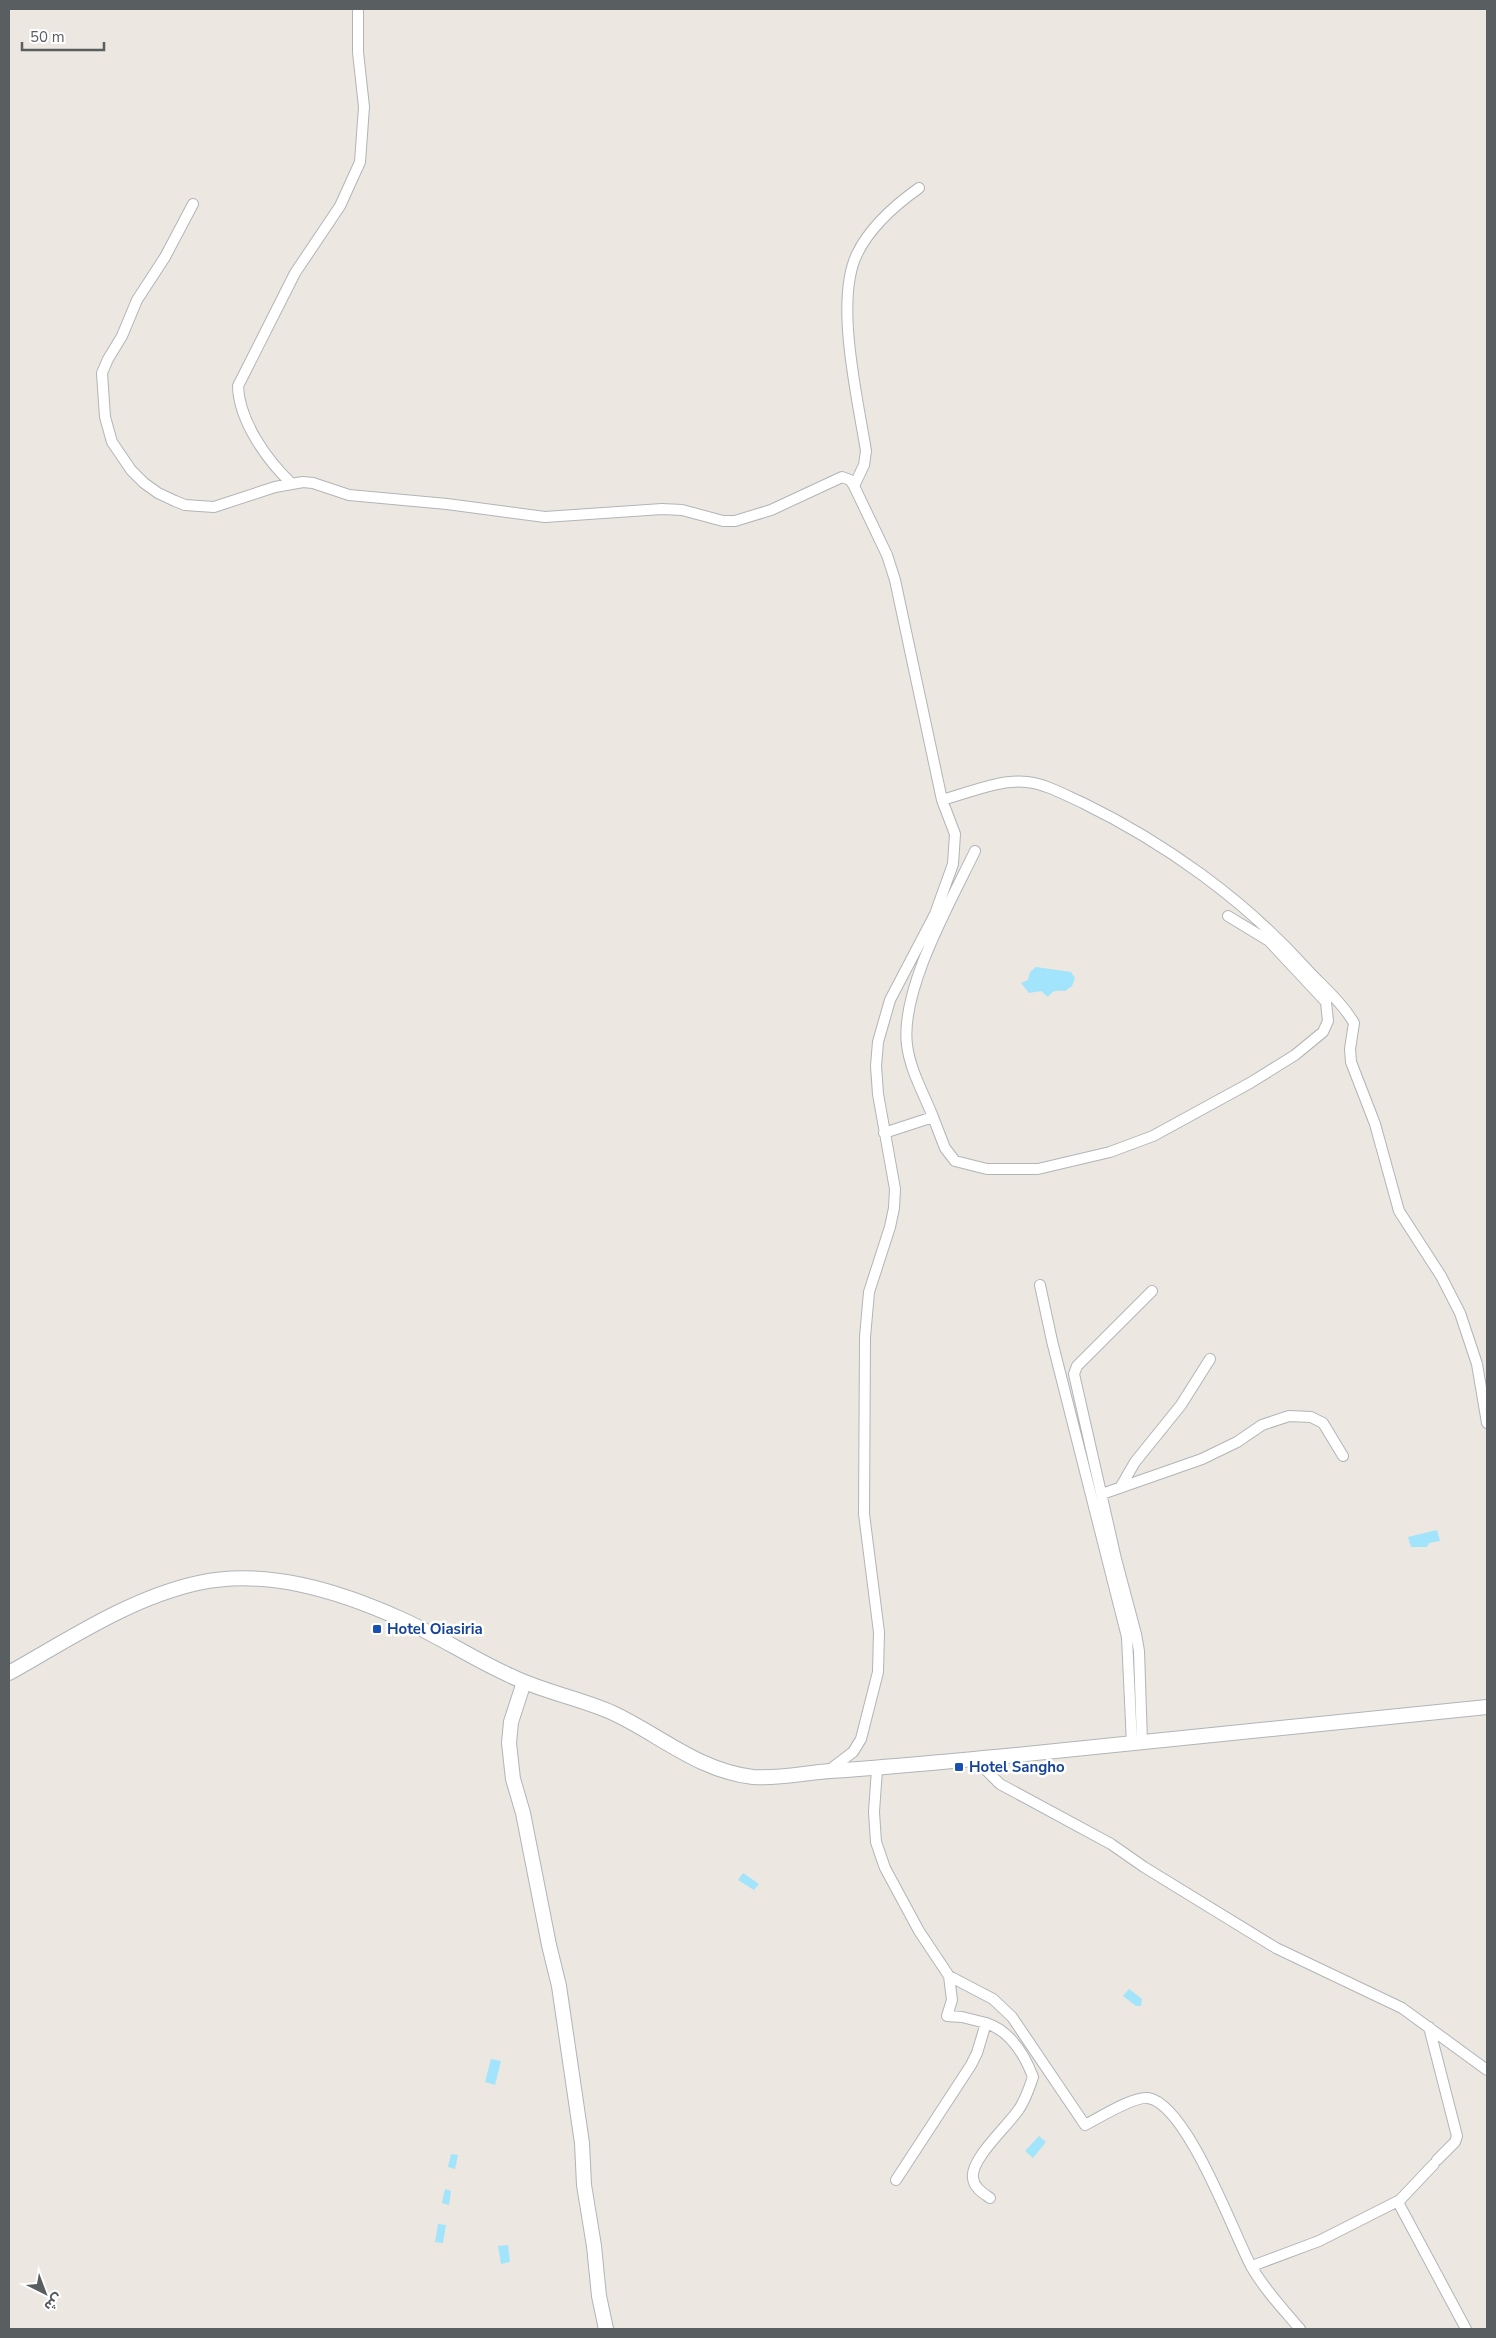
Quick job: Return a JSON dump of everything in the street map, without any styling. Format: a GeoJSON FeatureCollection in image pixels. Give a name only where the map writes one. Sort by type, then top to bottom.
{"type":"FeatureCollection","features":[{"type":"Feature","properties":{"kind":"street"},"geometry":{"type":"LineString","coordinates":[[291,483],[270,461],[258,443],[241,404],[238,386],[295,274],[340,206],[360,162],[364,107],[358,52],[358,9]]}},
{"type":"Feature","properties":{"kind":"street"},"geometry":{"type":"LineString","coordinates":[[854,486],[864,465],[866,451],[851,354],[848,295],[851,274],[856,255],[866,238],[900,201],[919,188]]}},
{"type":"Feature","properties":{"kind":"street"},"geometry":{"type":"LineString","coordinates":[[192,204],[165,257],[137,300],[122,336],[104,366],[102,389],[107,428],[121,457],[144,483],[158,493],[185,505],[214,507],[291,483],[313,483],[340,493],[361,497],[447,504],[545,517],[662,508],[682,510],[723,521],[752,517],[842,478],[850,480],[854,486],[887,555],[895,580],[942,800],[955,834],[955,851],[948,881],[935,914],[899,982],[884,1019],[878,1042],[876,1066],[884,1133],[893,1176],[894,1208],[869,1292],[866,1311],[863,1489],[867,1543],[878,1623],[879,1654],[871,1703],[861,1739],[853,1752],[828,1771]]}},
{"type":"Feature","properties":{"kind":"street"},"geometry":{"type":"LineString","coordinates":[[942,800],[1010,782],[1025,782],[1051,789],[1121,822],[1156,843],[1240,904],[1288,947],[1337,1000],[1354,1023],[1350,1050],[1351,1062],[1375,1124],[1399,1211],[1406,1225],[1442,1276],[1460,1313],[1477,1364],[1487,1423]]}},
{"type":"Feature","properties":{"kind":"street"},"geometry":{"type":"LineString","coordinates":[[974,851],[918,975],[910,1005],[907,1048],[911,1063],[945,1148],[955,1161],[986,1169],[1038,1169],[1110,1152],[1153,1136],[1242,1087],[1295,1055],[1323,1032],[1328,1021],[1326,1002],[1269,941],[1228,916]]}},
{"type":"Feature","properties":{"kind":"street"},"geometry":{"type":"LineString","coordinates":[[884,1133],[933,1117]]}},
{"type":"Feature","properties":{"kind":"street"},"geometry":{"type":"LineString","coordinates":[[1040,1285],[1052,1341],[1127,1637],[1137,1743]]}},
{"type":"Feature","properties":{"kind":"street"},"geometry":{"type":"LineString","coordinates":[[1137,1743],[1139,1651],[1075,1381],[1075,1370],[1152,1291]]}},
{"type":"Feature","properties":{"kind":"street"},"geometry":{"type":"LineString","coordinates":[[1120,1488],[1136,1462],[1181,1405],[1210,1359]]}},
{"type":"Feature","properties":{"kind":"street"},"geometry":{"type":"LineString","coordinates":[[1102,1494],[1202,1459],[1237,1442],[1262,1425],[1289,1416],[1311,1417],[1323,1423],[1343,1456]]}},
{"type":"Feature","properties":{"kind":"street"},"geometry":{"type":"LineString","coordinates":[[9,1673],[137,1605],[189,1585],[225,1578],[273,1581],[313,1588],[354,1599],[429,1632],[524,1682],[613,1713],[713,1768],[753,1777],[782,1777],[828,1771],[877,1769],[983,1759],[1487,1707]]}},
{"type":"Feature","properties":{"kind":"street"},"geometry":{"type":"LineString","coordinates":[[524,1682],[511,1722],[509,1743],[514,1779],[523,1813],[559,1986],[582,2143],[584,2185],[594,2246],[599,2296],[606,2329]]}},
{"type":"Feature","properties":{"kind":"street"},"geometry":{"type":"LineString","coordinates":[[983,1759],[985,1769],[1000,1784],[1104,1839],[1151,1871],[1276,1948],[1402,2008],[1487,2070]]}},
{"type":"Feature","properties":{"kind":"street"},"geometry":{"type":"LineString","coordinates":[[877,1769],[874,1827],[880,1856],[919,1931],[949,1976],[952,2000],[947,2016],[962,2017],[999,2028],[1009,2036],[1028,2065],[1033,2077],[1020,2108],[977,2161],[973,2172],[973,2180],[980,2191],[990,2198]]}},
{"type":"Feature","properties":{"kind":"street"},"geometry":{"type":"LineString","coordinates":[[949,1976],[993,1998],[1012,2017],[1085,2125],[1137,2100],[1147,2098],[1159,2104],[1188,2136],[1212,2181],[1252,2266],[1300,2329]]}},
{"type":"Feature","properties":{"kind":"street"},"geometry":{"type":"LineString","coordinates":[[896,2180],[971,2065],[977,2053],[986,2023]]}},
{"type":"Feature","properties":{"kind":"street"},"geometry":{"type":"LineString","coordinates":[[1252,2266],[1319,2242],[1400,2200],[1455,2142],[1457,2136],[1429,2027]]}},
{"type":"Feature","properties":{"kind":"street"},"geometry":{"type":"LineString","coordinates":[[1400,2200],[1400,2204],[1466,2329]]}},
{"type":"Feature","properties":{"kind":"water"},"geometry":{"type":"Polygon","coordinates":[[[1036,967],[1071,972],[1075,978],[1072,986],[1065,991],[1054,992],[1048,997],[1041,991],[1029,993],[1021,983],[1028,980],[1030,972],[1036,967]]]}},
{"type":"Feature","properties":{"kind":"water"},"geometry":{"type":"Polygon","coordinates":[[[1437,1530],[1440,1541],[1429,1543],[1427,1547],[1411,1547],[1408,1537],[1437,1530]]]}},
{"type":"Feature","properties":{"kind":"water"},"geometry":{"type":"Polygon","coordinates":[[[743,1873],[759,1884],[754,1890],[738,1880],[743,1873]]]}},
{"type":"Feature","properties":{"kind":"water"},"geometry":{"type":"Polygon","coordinates":[[[1129,1989],[1142,1999],[1141,2006],[1136,2006],[1123,1996],[1129,1989]]]}},
{"type":"Feature","properties":{"kind":"water"},"geometry":{"type":"Polygon","coordinates":[[[491,2059],[501,2061],[495,2085],[485,2082],[491,2059]]]}},
{"type":"Feature","properties":{"kind":"water"},"geometry":{"type":"Polygon","coordinates":[[[1039,2136],[1046,2142],[1033,2158],[1025,2151],[1039,2136]]]}},
{"type":"Feature","properties":{"kind":"water"},"geometry":{"type":"Polygon","coordinates":[[[451,2154],[458,2155],[455,2169],[448,2167],[451,2154]]]}},
{"type":"Feature","properties":{"kind":"water"},"geometry":{"type":"Polygon","coordinates":[[[445,2189],[451,2191],[449,2205],[442,2203],[445,2189]]]}},
{"type":"Feature","properties":{"kind":"water"},"geometry":{"type":"Polygon","coordinates":[[[438,2224],[446,2225],[443,2243],[435,2242],[438,2224]]]}},
{"type":"Feature","properties":{"kind":"water"},"geometry":{"type":"Polygon","coordinates":[[[508,2245],[510,2262],[501,2264],[498,2246],[508,2245]]]}},
{"type":"Feature","properties":{"kind":"place","name":"Hotel Oiasiria"},"geometry":{"type":"Point","coordinates":[377,1629]}},
{"type":"Feature","properties":{"kind":"place","name":"Hotel Sangho"},"geometry":{"type":"Point","coordinates":[959,1767]}}]}
